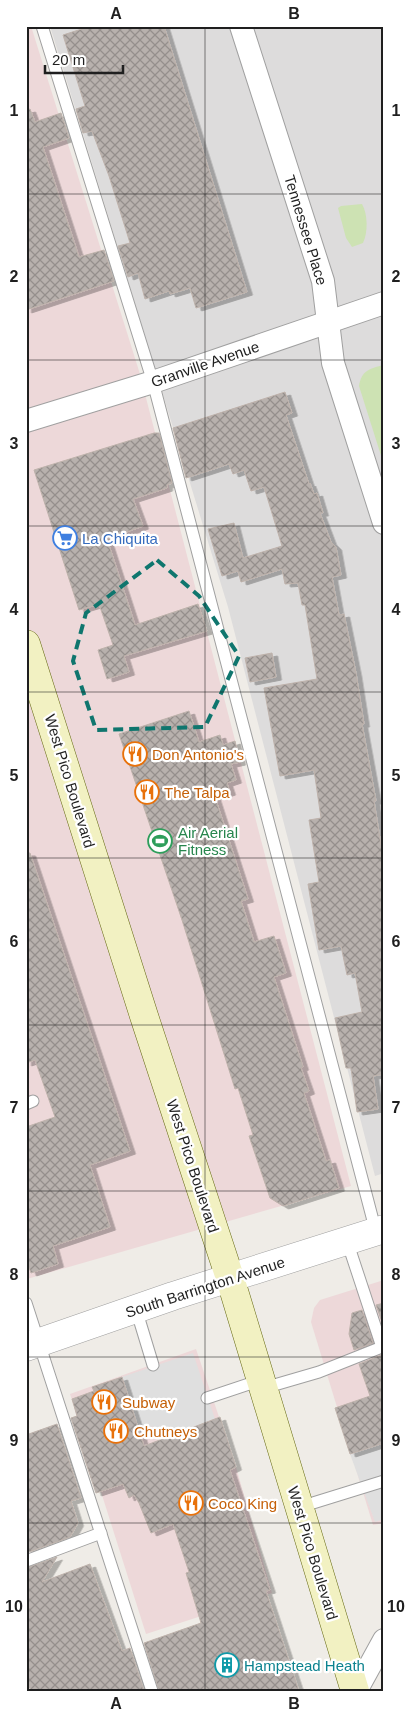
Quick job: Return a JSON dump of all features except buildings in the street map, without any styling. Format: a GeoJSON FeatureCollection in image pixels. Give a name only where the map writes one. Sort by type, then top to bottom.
{"type":"FeatureCollection","features":[{"type":"Feature","properties":{"kind":"main road","name":"West Pico Boulevard"},"geometry":{"type":"LineString","coordinates":[[26,644],[144,1016],[230,1278],[356,1691]]}},
{"type":"Feature","properties":{"kind":"street","name":"Tennessee Place"},"geometry":{"type":"LineString","coordinates":[[241,26],[323,281],[333,363],[384,523]]}},
{"type":"Feature","properties":{"kind":"street","name":"Granville Avenue"},"geometry":{"type":"LineString","coordinates":[[26,421],[153,382],[384,303]]}},
{"type":"Feature","properties":{"kind":"street","name":"South Barrington Avenue"},"geometry":{"type":"LineString","coordinates":[[33,1345],[136,1309],[380,1230]]}},
{"type":"Feature","properties":{"kind":"street"},"geometry":{"type":"LineString","coordinates":[[356,1691],[384,1640]]}},
{"type":"Feature","properties":{"kind":"lane"},"geometry":{"type":"LineString","coordinates":[[42,26],[153,382],[380,1230]]}},
{"type":"Feature","properties":{"kind":"lane"},"geometry":{"type":"LineString","coordinates":[[208,1398],[319,1372],[383,1346],[347,1241]]}},
{"type":"Feature","properties":{"kind":"lane"},"geometry":{"type":"LineString","coordinates":[[26,1303],[33,1345],[101,1533],[152,1691]]}},
{"type":"Feature","properties":{"kind":"lane"},"geometry":{"type":"LineString","coordinates":[[136,1309],[153,1365]]}},
{"type":"Feature","properties":{"kind":"lane"},"geometry":{"type":"LineString","coordinates":[[299,1508],[384,1481]]}},
{"type":"Feature","properties":{"kind":"lane"},"geometry":{"type":"LineString","coordinates":[[26,1561],[101,1533]]}},
{"type":"Feature","properties":{"kind":"highlighted area"},"geometry":{"type":"Polygon","coordinates":[[[157,560],[199,596],[239,656],[205,727],[96,730],[73,661],[86,613],[157,560]]]}},
{"type":"Feature","properties":{"kind":"shaded area"},"geometry":{"type":"Polygon","coordinates":[[[26,26],[31,26],[139,371],[351,1186],[27,1279],[26,26]]]}},
{"type":"Feature","properties":{"kind":"shaded area"},"geometry":{"type":"Polygon","coordinates":[[[50,26],[384,26],[384,1173],[375,1176],[228,607],[50,26]]]}},
{"type":"Feature","properties":{"kind":"shaded area"},"geometry":{"type":"Polygon","coordinates":[[[384,1280],[384,1523],[373,1525],[311,1322],[314,1308],[320,1300],[384,1280]]]}},
{"type":"Feature","properties":{"kind":"shaded area"},"geometry":{"type":"Polygon","coordinates":[[[196,1349],[236,1467],[272,1593],[146,1634],[70,1394],[196,1349]]]}},
{"type":"Feature","properties":{"kind":"shaded area"},"geometry":{"type":"Polygon","coordinates":[[[193,1353],[215,1419],[158,1441],[153,1426],[139,1432],[122,1377],[193,1353]]]}},
{"type":"Feature","properties":{"kind":"shaded area"},"geometry":{"type":"Polygon","coordinates":[[[384,1443],[384,1519],[375,1522],[350,1454],[384,1443]]]}},
{"type":"Feature","properties":{"kind":"green space"},"geometry":{"type":"Polygon","coordinates":[[[362,204],[367,224],[366,234],[363,243],[352,247],[346,238],[338,208],[362,204]]]}},
{"type":"Feature","properties":{"kind":"green space"},"geometry":{"type":"Polygon","coordinates":[[[384,365],[384,465],[359,386],[362,377],[367,371],[384,365]]]}},
{"type":"Feature","properties":{"kind":"place","name":"La Chiquita"},"geometry":{"type":"Point","coordinates":[65,538]}},
{"type":"Feature","properties":{"kind":"place","name":"Don Antonio's"},"geometry":{"type":"Point","coordinates":[135,754]}},
{"type":"Feature","properties":{"kind":"place","name":"The Talpa"},"geometry":{"type":"Point","coordinates":[147,792]}},
{"type":"Feature","properties":{"kind":"place","name":"Air Aerial Fitness"},"geometry":{"type":"Point","coordinates":[160,841]}},
{"type":"Feature","properties":{"kind":"place","name":"Subway"},"geometry":{"type":"Point","coordinates":[104,1402]}},
{"type":"Feature","properties":{"kind":"place","name":"Chutneys"},"geometry":{"type":"Point","coordinates":[116,1431]}},
{"type":"Feature","properties":{"kind":"place","name":"Coco King"},"geometry":{"type":"Point","coordinates":[191,1503]}},
{"type":"Feature","properties":{"kind":"place","name":"Hampstead Heath"},"geometry":{"type":"Point","coordinates":[227,1665]}}]}
